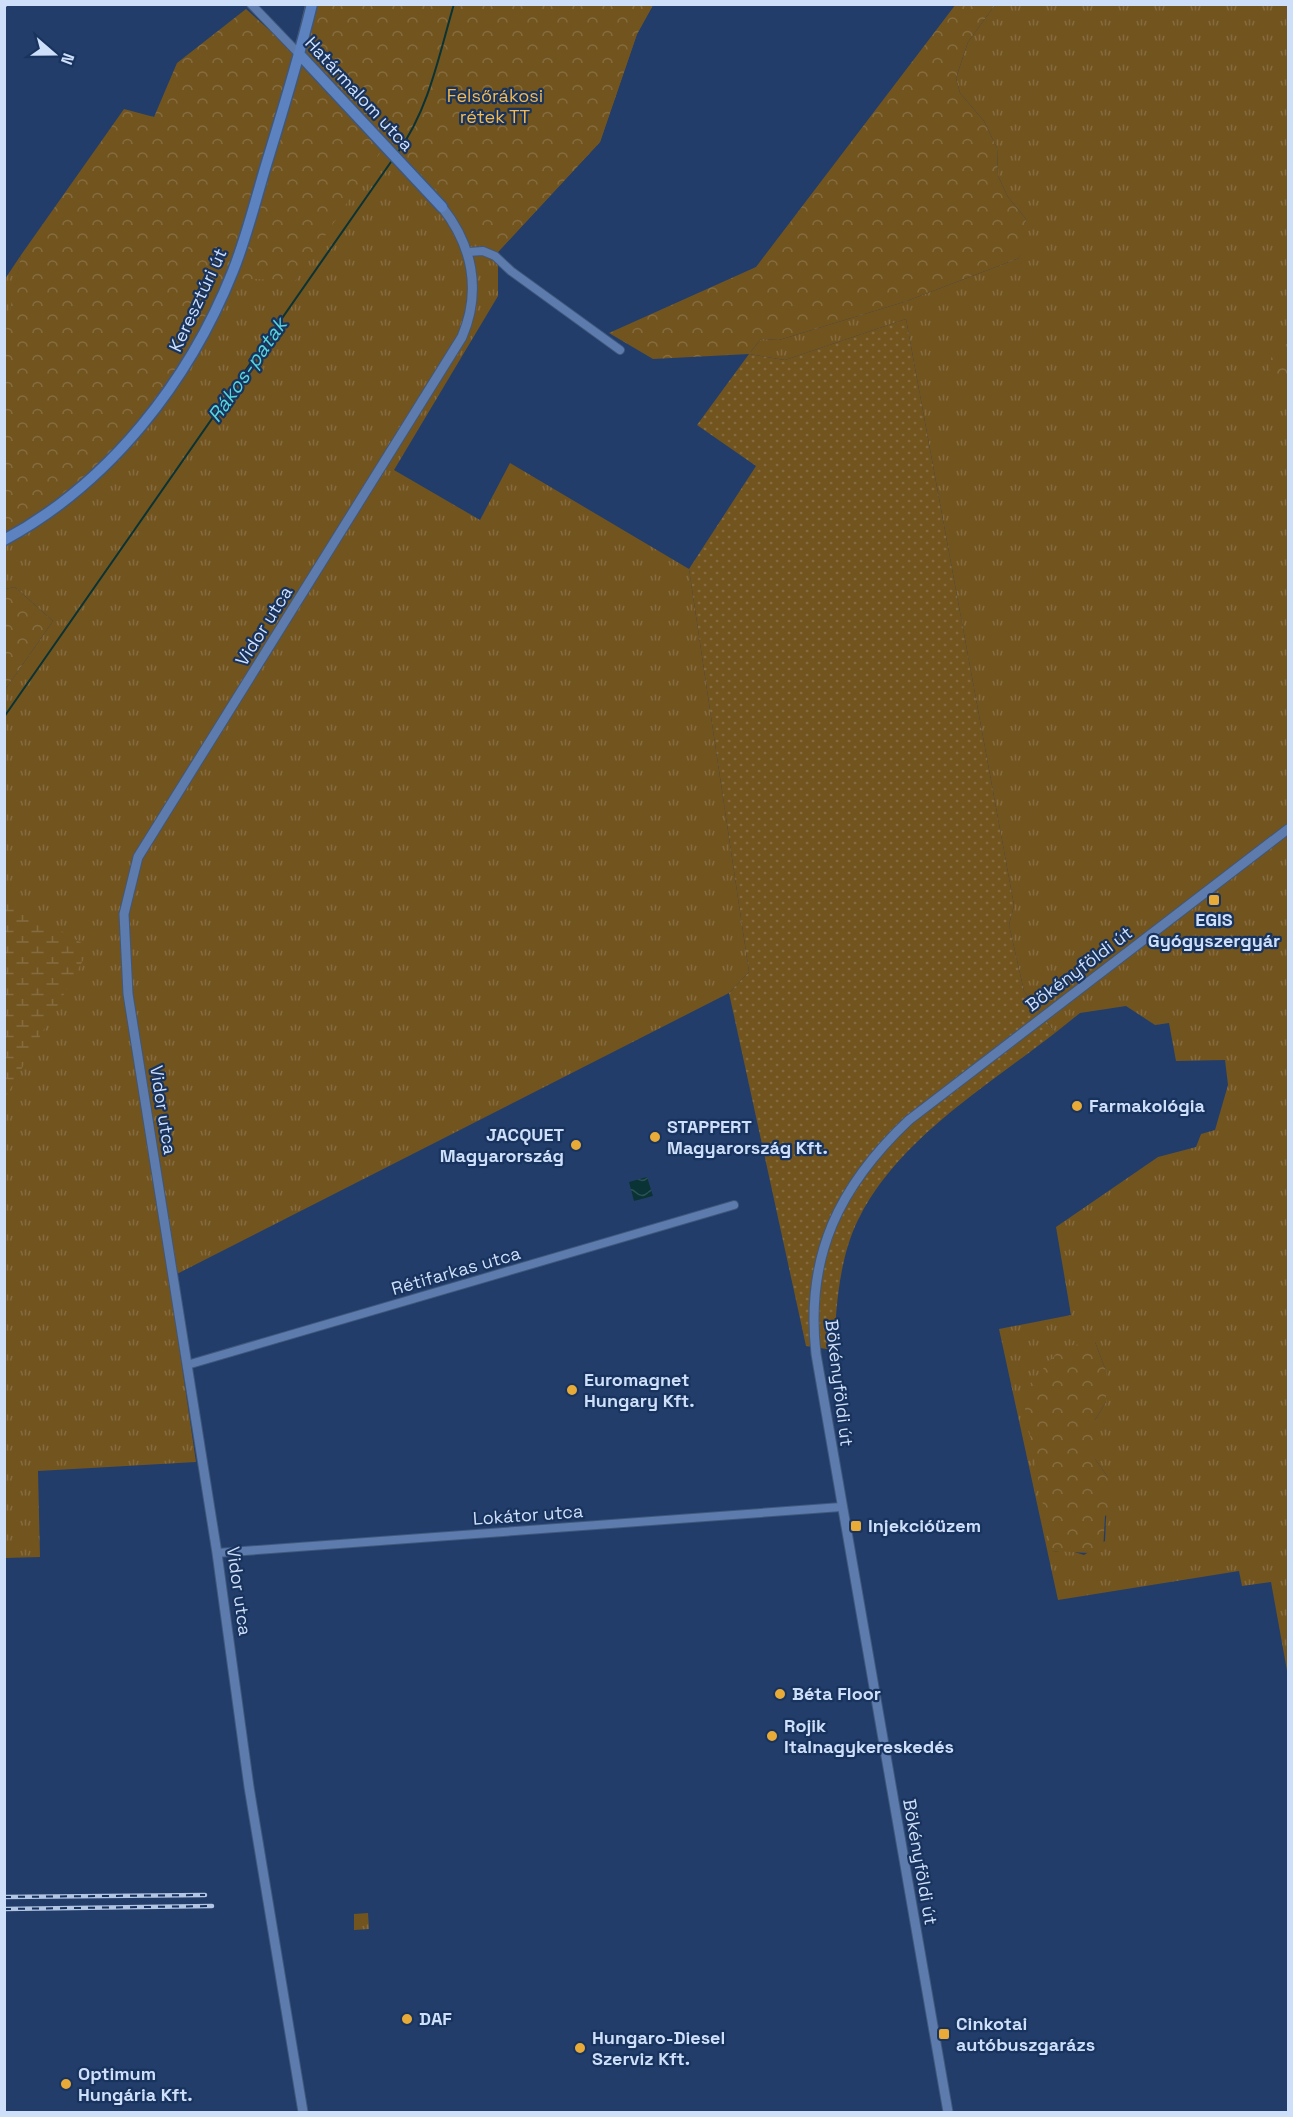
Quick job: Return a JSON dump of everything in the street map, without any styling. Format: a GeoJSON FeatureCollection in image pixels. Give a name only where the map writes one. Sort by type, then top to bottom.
{"type":"FeatureCollection","features":[{"type":"Feature","properties":{"kind":"main road","name":"Keresztúri út"},"geometry":{"type":"LineString","coordinates":[[4,540],[30,526],[110,460],[149,416],[183,369],[234,269],[300,55],[312,4]]}},
{"type":"Feature","properties":{"kind":"main road","name":"Határmalom utca"},"geometry":{"type":"LineString","coordinates":[[300,55],[442,207]]}},
{"type":"Feature","properties":{"kind":"main road"},"geometry":{"type":"LineString","coordinates":[[290,84],[299,71],[314,71]]}},
{"type":"Feature","properties":{"kind":"street","name":"Határmalom utca"},"geometry":{"type":"LineString","coordinates":[[251,4],[300,55]]}},
{"type":"Feature","properties":{"kind":"street","name":"Vidor utca"},"geometry":{"type":"LineString","coordinates":[[303,2112],[249,1787],[217,1553],[128,994],[124,914],[138,857],[457,347],[467,326],[472,304],[472,273],[468,252],[457,227],[442,207]]}},
{"type":"Feature","properties":{"kind":"street"},"geometry":{"type":"LineString","coordinates":[[468,252],[483,251],[495,256],[511,271],[620,350]]}},
{"type":"Feature","properties":{"kind":"street","name":"Bökényföldi út"},"geometry":{"type":"LineString","coordinates":[[948,2112],[816,1354],[814,1312],[823,1247],[837,1210],[856,1179],[884,1145],[909,1120],[1288,829]]}},
{"type":"Feature","properties":{"kind":"street","name":"Rétifarkas utca"},"geometry":{"type":"LineString","coordinates":[[187,1365],[734,1205]]}},
{"type":"Feature","properties":{"kind":"street","name":"Lokátor utca"},"geometry":{"type":"LineString","coordinates":[[217,1553],[841,1507]]}},
{"type":"Feature","properties":{"kind":"green space"},"geometry":{"type":"Polygon","coordinates":[[[956,4],[995,5],[968,42],[956,78],[960,93],[984,121],[997,148],[998,176],[1008,197],[1026,219],[1024,241],[1019,258],[904,302],[779,340],[761,339],[749,354],[653,359],[609,333],[756,267],[956,4]]]}},
{"type":"Feature","properties":{"kind":"green space","name":"Felsőrákosi rétek TT"},"geometry":{"type":"Polygon","coordinates":[[[305,5],[653,5],[637,34],[600,142],[498,252],[388,141],[295,281],[230,278],[180,365],[109,457],[17,529],[5,535],[5,335],[21,255],[124,109],[154,117],[177,63],[246,9],[294,52],[305,5]]]}},
{"type":"Feature","properties":{"kind":"green space","name":"Felsőrákosi rétek TT"},"geometry":{"type":"Polygon","coordinates":[[[653,5],[637,34],[600,142],[498,252],[498,296],[394,470],[480,520],[510,463],[689,569],[749,972],[729,993],[169,1278],[196,1462],[38,1471],[40,1557],[5,1558],[5,690],[53,621],[15,587],[5,589],[5,535],[230,278],[388,140],[653,5]]]}},
{"type":"Feature","properties":{"kind":"green space"},"geometry":{"type":"Polygon","coordinates":[[[995,5],[1288,5],[1288,1676],[1271,1582],[1242,1586],[1239,1571],[1058,1600],[999,1329],[1071,1315],[1056,1227],[1158,1157],[1196,1147],[1201,1134],[1215,1130],[1228,1085],[1225,1060],[1176,1061],[1169,1023],[1155,1025],[1126,1006],[1080,1013],[1055,1033],[1024,991],[1009,925],[1014,905],[906,319],[785,360],[749,354],[761,339],[779,340],[904,302],[1019,258],[1026,219],[1008,197],[998,176],[997,148],[984,121],[960,93],[956,78],[968,42],[995,5]],[[1095,1342],[1052,1552],[1068,1550],[1084,1555],[1105,1541],[1108,1477],[1095,1459],[1095,1420],[1106,1402],[1106,1371],[1095,1342]]]}},
{"type":"Feature","properties":{"kind":"green space"},"geometry":{"type":"Polygon","coordinates":[[[21,255],[7,332],[5,335],[5,279],[21,255]]]}},
{"type":"Feature","properties":{"kind":"green space"},"geometry":{"type":"Polygon","coordinates":[[[906,319],[1014,905],[1009,925],[1024,991],[1055,1033],[946,1116],[896,1164],[875,1191],[858,1220],[847,1251],[837,1300],[834,1350],[806,1346],[729,993],[749,972],[689,569],[756,466],[697,425],[749,354],[785,360],[906,319]]]}},
{"type":"Feature","properties":{"kind":"green space"},"geometry":{"type":"Polygon","coordinates":[[[1288,343],[1288,389],[1274,380],[1270,365],[1273,353],[1288,343]]]}},
{"type":"Feature","properties":{"kind":"green space"},"geometry":{"type":"Polygon","coordinates":[[[15,587],[53,621],[5,690],[5,589],[15,587]]]}},
{"type":"Feature","properties":{"kind":"green space"},"geometry":{"type":"Polygon","coordinates":[[[5,898],[90,948],[5,1098],[5,898]]]}},
{"type":"Feature","properties":{"kind":"green space"},"geometry":{"type":"Polygon","coordinates":[[[1095,1342],[1106,1371],[1106,1402],[1095,1420],[1095,1459],[1108,1477],[1116,1509],[1105,1516],[1103,1552],[1052,1552],[1022,1393],[1062,1347],[1095,1342]]]}},
{"type":"Feature","properties":{"kind":"green space"},"geometry":{"type":"Polygon","coordinates":[[[368,1913],[369,1929],[354,1930],[354,1914],[368,1913]]]}},
{"type":"Feature","properties":{"kind":"water"},"geometry":{"type":"Polygon","coordinates":[[[647,1177],[653,1196],[634,1201],[629,1182],[647,1177]]]}},
{"type":"Feature","properties":{"kind":"waterway","name":"Rákos-patak"},"geometry":{"type":"LineString","coordinates":[[398,152],[418,118],[425,100],[454,4]]}},
{"type":"Feature","properties":{"kind":"waterway","name":"Rákos-patak"},"geometry":{"type":"LineString","coordinates":[[4,717],[393,159]]}},
{"type":"Feature","properties":{"kind":"railway"},"geometry":{"type":"LineString","coordinates":[[4,1897],[205,1895]]}},
{"type":"Feature","properties":{"kind":"railway"},"geometry":{"type":"LineString","coordinates":[[4,1909],[212,1906]]}},
{"type":"Feature","properties":{"kind":"place","name":"EGIS Gyógyszergyár"},"geometry":{"type":"Point","coordinates":[1214,900]}},
{"type":"Feature","properties":{"kind":"place","name":"Farmakológia"},"geometry":{"type":"Point","coordinates":[1077,1106]}},
{"type":"Feature","properties":{"kind":"place","name":"STAPPERT Magyarország Kft."},"geometry":{"type":"Point","coordinates":[655,1137]}},
{"type":"Feature","properties":{"kind":"place","name":"JACQUET Magyarország"},"geometry":{"type":"Point","coordinates":[576,1145]}},
{"type":"Feature","properties":{"kind":"place","name":"Euromagnet Hungary Kft."},"geometry":{"type":"Point","coordinates":[572,1390]}},
{"type":"Feature","properties":{"kind":"place","name":"Injekcióüzem"},"geometry":{"type":"Point","coordinates":[856,1526]}},
{"type":"Feature","properties":{"kind":"place","name":"Béta Floor"},"geometry":{"type":"Point","coordinates":[780,1694]}},
{"type":"Feature","properties":{"kind":"place","name":"Rojik Italnagykereskedés"},"geometry":{"type":"Point","coordinates":[772,1736]}},
{"type":"Feature","properties":{"kind":"place","name":"DAF"},"geometry":{"type":"Point","coordinates":[407,2019]}},
{"type":"Feature","properties":{"kind":"place","name":"Cinkotai autóbuszgarázs"},"geometry":{"type":"Point","coordinates":[944,2034]}},
{"type":"Feature","properties":{"kind":"place","name":"Hungaro-Diesel Szerviz Kft."},"geometry":{"type":"Point","coordinates":[580,2048]}},
{"type":"Feature","properties":{"kind":"place","name":"Optimum Hungária Kft."},"geometry":{"type":"Point","coordinates":[66,2084]}}]}
